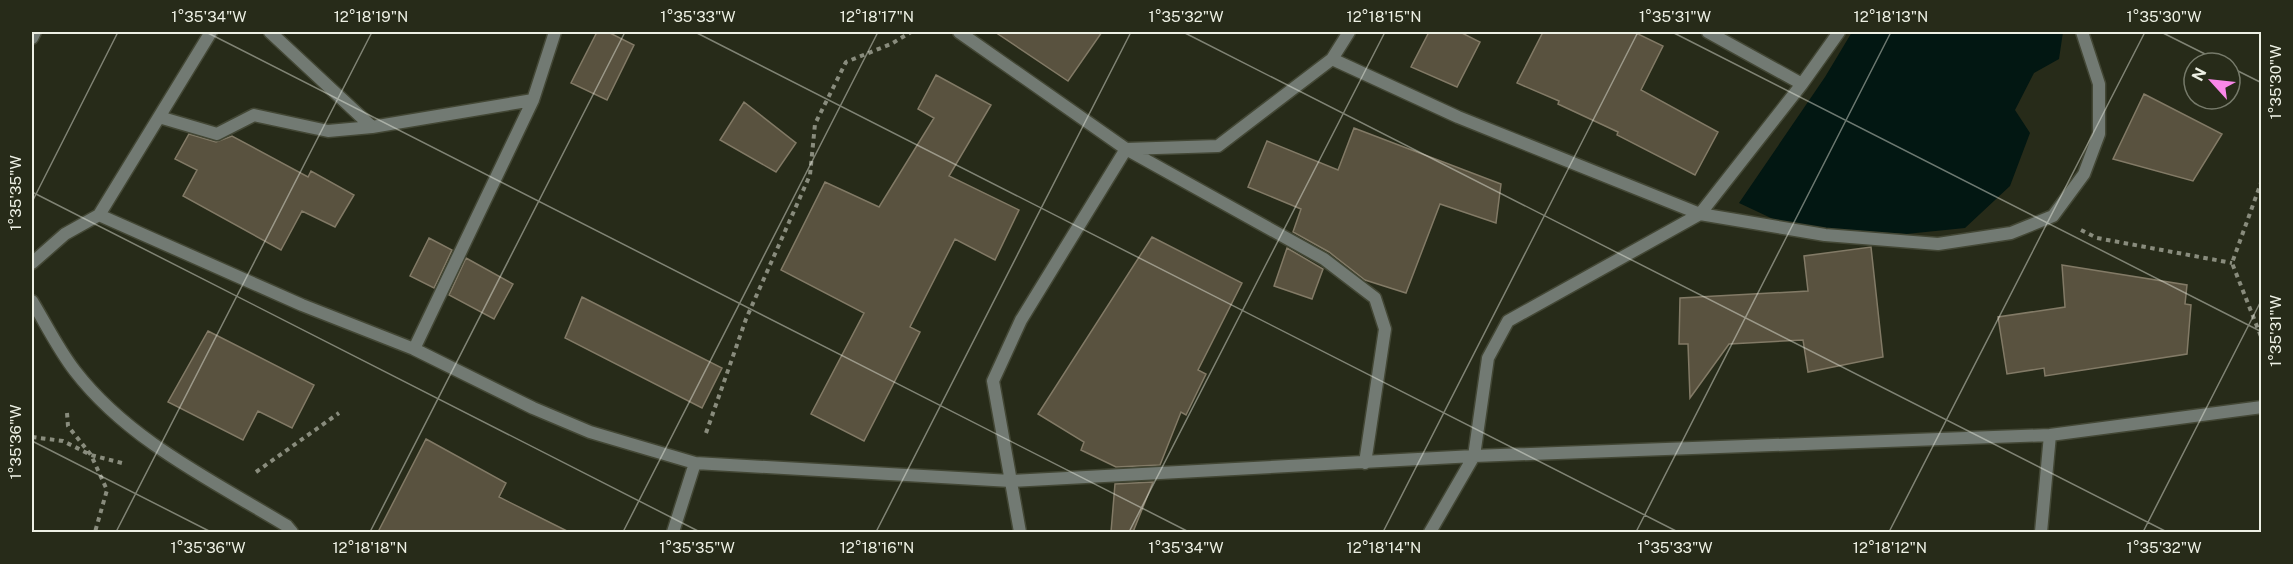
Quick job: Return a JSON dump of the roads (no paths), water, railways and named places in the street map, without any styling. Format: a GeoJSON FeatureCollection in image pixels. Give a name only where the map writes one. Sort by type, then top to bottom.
{"type":"FeatureCollection","features":[{"type":"Feature","properties":{"kind":"street"},"geometry":{"type":"LineString","coordinates":[[32,38],[35,32]]}},
{"type":"Feature","properties":{"kind":"street"},"geometry":{"type":"LineString","coordinates":[[32,263],[65,234],[99,215],[211,32]]}},
{"type":"Feature","properties":{"kind":"street"},"geometry":{"type":"LineString","coordinates":[[270,32],[372,127]]}},
{"type":"Feature","properties":{"kind":"street"},"geometry":{"type":"LineString","coordinates":[[414,349],[533,100],[555,32]]}},
{"type":"Feature","properties":{"kind":"street"},"geometry":{"type":"LineString","coordinates":[[959,32],[1126,149],[1324,259],[1375,298],[1385,329],[1365,463]]}},
{"type":"Feature","properties":{"kind":"street"},"geometry":{"type":"LineString","coordinates":[[1126,149],[1218,146],[1332,59],[1349,32]]}},
{"type":"Feature","properties":{"kind":"street"},"geometry":{"type":"LineString","coordinates":[[1708,32],[1802,84]]}},
{"type":"Feature","properties":{"kind":"street"},"geometry":{"type":"LineString","coordinates":[[1430,532],[1473,456],[1488,358],[1508,321],[1700,214],[1802,84],[1839,32]]}},
{"type":"Feature","properties":{"kind":"street"},"geometry":{"type":"LineString","coordinates":[[1332,59],[1477,125],[1700,214],[1825,235],[1938,244],[2012,233],[2054,216],[2084,174],[2099,134],[2099,84],[2082,32]]}},
{"type":"Feature","properties":{"kind":"street"},"geometry":{"type":"LineString","coordinates":[[159,117],[217,134],[254,115],[328,131],[372,127],[533,100]]}},
{"type":"Feature","properties":{"kind":"street"},"geometry":{"type":"LineString","coordinates":[[1020,532],[993,381],[1021,320],[1126,149]]}},
{"type":"Feature","properties":{"kind":"street"},"geometry":{"type":"LineString","coordinates":[[99,215],[302,305],[414,349],[533,408],[590,432],[695,463],[1011,482],[1473,456],[2050,435],[2262,407]]}},
{"type":"Feature","properties":{"kind":"street"},"geometry":{"type":"LineString","coordinates":[[32,301],[74,370],[120,418],[165,452],[287,526],[292,532]]}},
{"type":"Feature","properties":{"kind":"street"},"geometry":{"type":"LineString","coordinates":[[2041,532],[2050,435]]}},
{"type":"Feature","properties":{"kind":"street"},"geometry":{"type":"LineString","coordinates":[[673,532],[695,463]]}},
{"type":"Feature","properties":{"kind":"water"},"geometry":{"type":"Polygon","coordinates":[[[1852,32],[2063,32],[2059,59],[2034,73],[2015,110],[2030,133],[2010,186],[1965,228],[1906,234],[1788,226],[1739,203],[1825,77],[1852,32]]]}}]}
